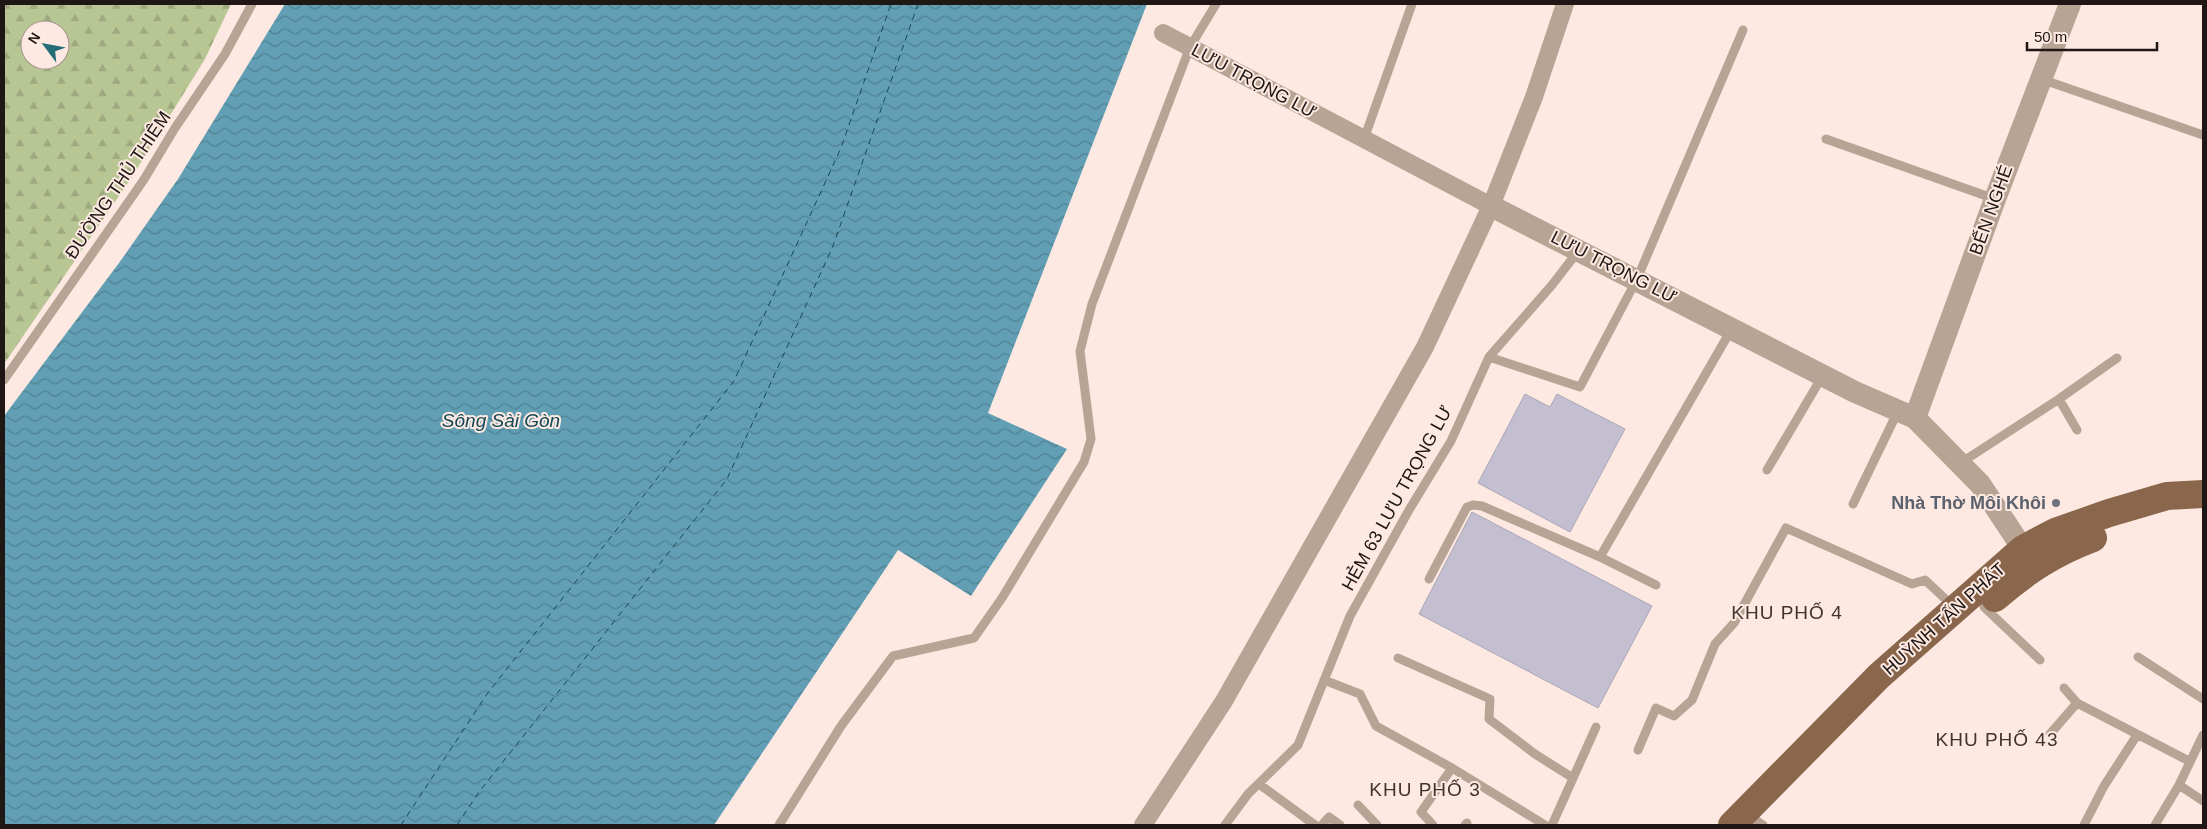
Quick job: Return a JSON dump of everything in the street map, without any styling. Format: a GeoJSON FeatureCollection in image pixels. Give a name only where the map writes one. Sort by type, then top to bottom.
{"type":"FeatureCollection","features":[{"type":"Feature","properties":{"kind":"main road","name":"HUỲNH TẤN PHÁT"},"geometry":{"type":"LineString","coordinates":[[1751,824],[1879,676],[2027,559],[2055,532],[2109,513],[2168,496],[2203,494]]}},
{"type":"Feature","properties":{"kind":"main road","name":"HUỲNH TẤN PHÁT"},"geometry":{"type":"LineString","coordinates":[[2027,559],[2066,548],[2138,522],[2184,511],[2203,510]]}},
{"type":"Feature","properties":{"kind":"street"},"geometry":{"type":"LineString","coordinates":[[1143,825],[1224,701],[1425,347],[1491,206],[1534,98],[1565,4]]}},
{"type":"Feature","properties":{"kind":"street","name":"BẾN NGHÉ"},"geometry":{"type":"LineString","coordinates":[[1907,414],[1995,199],[2070,4]]}},
{"type":"Feature","properties":{"kind":"street","name":"LƯU TRỌNG LƯ"},"geometry":{"type":"LineString","coordinates":[[1164,33],[1491,206],[1823,375],[1907,414],[1980,484],[2027,559]]}},
{"type":"Feature","properties":{"kind":"lane","name":"ĐƯỜNG THỦ THIÊM"},"geometry":{"type":"LineString","coordinates":[[4,380],[138,188],[175,128],[225,54],[252,4]]}},
{"type":"Feature","properties":{"kind":"lane"},"geometry":{"type":"LineString","coordinates":[[779,825],[841,726],[893,656],[974,638],[1002,598],[1084,462],[1091,439],[1080,351],[1096,295],[1190,47],[1216,4]]}},
{"type":"Feature","properties":{"kind":"lane"},"geometry":{"type":"LineString","coordinates":[[1364,139],[1412,4]]}},
{"type":"Feature","properties":{"kind":"lane"},"geometry":{"type":"LineString","coordinates":[[1489,357],[1580,387],[1637,279],[1743,30]]}},
{"type":"Feature","properties":{"kind":"lane"},"geometry":{"type":"LineString","coordinates":[[2041,79],[2203,135]]}},
{"type":"Feature","properties":{"kind":"lane"},"geometry":{"type":"LineString","coordinates":[[1826,139],[1995,199]]}},
{"type":"Feature","properties":{"kind":"lane","name":"HẺM 63 LƯU TRỌNG LƯ"},"geometry":{"type":"LineString","coordinates":[[1258,784],[1298,746],[1350,616],[1409,510],[1451,441],[1489,357],[1552,286],[1579,250]]}},
{"type":"Feature","properties":{"kind":"lane"},"geometry":{"type":"LineString","coordinates":[[1600,557],[1732,328]]}},
{"type":"Feature","properties":{"kind":"lane"},"geometry":{"type":"LineString","coordinates":[[1959,464],[2060,399],[2118,358]]}},
{"type":"Feature","properties":{"kind":"lane"},"geometry":{"type":"LineString","coordinates":[[1767,470],[1823,375]]}},
{"type":"Feature","properties":{"kind":"lane"},"geometry":{"type":"LineString","coordinates":[[2060,399],[2077,430]]}},
{"type":"Feature","properties":{"kind":"lane"},"geometry":{"type":"LineString","coordinates":[[1853,504],[1907,414]]}},
{"type":"Feature","properties":{"kind":"lane"},"geometry":{"type":"LineString","coordinates":[[1429,580],[1467,508],[1473,505],[1482,506],[1600,557],[1656,585]]}},
{"type":"Feature","properties":{"kind":"lane"},"geometry":{"type":"LineString","coordinates":[[1638,750],[1656,708],[1674,716],[1692,700],[1715,644],[1734,624],[1786,528],[1912,584],[1925,580],[1970,603],[2040,660]]}},
{"type":"Feature","properties":{"kind":"lane"},"geometry":{"type":"LineString","coordinates":[[2138,657],[2203,699]]}},
{"type":"Feature","properties":{"kind":"lane"},"geometry":{"type":"LineString","coordinates":[[1398,658],[1490,699],[1489,719],[1535,754],[1573,778]]}},
{"type":"Feature","properties":{"kind":"lane"},"geometry":{"type":"LineString","coordinates":[[1324,680],[1360,694],[1376,726],[1452,768],[1545,825]]}},
{"type":"Feature","properties":{"kind":"lane"},"geometry":{"type":"LineString","coordinates":[[2064,688],[2077,703],[2189,762]]}},
{"type":"Feature","properties":{"kind":"lane"},"geometry":{"type":"LineString","coordinates":[[2050,734],[2077,703]]}},
{"type":"Feature","properties":{"kind":"lane"},"geometry":{"type":"LineString","coordinates":[[1552,825],[1596,727]]}},
{"type":"Feature","properties":{"kind":"lane"},"geometry":{"type":"LineString","coordinates":[[2084,825],[2104,786],[2138,735]]}},
{"type":"Feature","properties":{"kind":"lane"},"geometry":{"type":"LineString","coordinates":[[2156,825],[2179,785],[2203,735]]}},
{"type":"Feature","properties":{"kind":"lane"},"geometry":{"type":"LineString","coordinates":[[1433,825],[1421,812],[1452,768]]}},
{"type":"Feature","properties":{"kind":"lane"},"geometry":{"type":"LineString","coordinates":[[1225,825],[1258,784],[1315,825]]}},
{"type":"Feature","properties":{"kind":"lane"},"geometry":{"type":"LineString","coordinates":[[2179,785],[2203,801]]}},
{"type":"Feature","properties":{"kind":"lane"},"geometry":{"type":"LineString","coordinates":[[1358,805],[1377,825]]}},
{"type":"Feature","properties":{"kind":"lane"},"geometry":{"type":"LineString","coordinates":[[1322,825],[1328,817],[1340,825]]}},
{"type":"Feature","properties":{"kind":"green space"},"geometry":{"type":"Polygon","coordinates":[[[4,4],[231,4],[205,59],[130,180],[4,364],[4,4]]]}},
{"type":"Feature","properties":{"kind":"water","name":"Sông Sài Gòn"},"geometry":{"type":"Polygon","coordinates":[[[285,4],[1147,4],[988,413],[1067,449],[971,596],[898,550],[714,825],[4,825],[4,416],[119,263],[178,179],[285,4]]]}},
{"type":"Feature","properties":{"kind":"building"},"geometry":{"type":"Polygon","coordinates":[[[1525,394],[1550,407],[1557,394],[1625,429],[1570,532],[1478,483],[1525,394]]]}},
{"type":"Feature","properties":{"kind":"building"},"geometry":{"type":"Polygon","coordinates":[[[1472,512],[1652,606],[1598,708],[1419,614],[1472,512]]]}},
{"type":"Feature","properties":{"kind":"ferry route"},"geometry":{"type":"LineString","coordinates":[[401,825],[487,694],[734,381],[841,148],[891,4]]}},
{"type":"Feature","properties":{"kind":"ferry route"},"geometry":{"type":"LineString","coordinates":[[457,825],[479,792],[727,479],[833,246],[918,4]]}},
{"type":"Feature","properties":{"kind":"place","name":"Nhà Thờ Môi Khôi"},"geometry":{"type":"Point","coordinates":[2056,503]}},
{"type":"Feature","properties":{"kind":"district","name":"KHU PHỐ 4"},"geometry":{"type":"Point","coordinates":[1787,612]}},
{"type":"Feature","properties":{"kind":"district","name":"KHU PHỐ 43"},"geometry":{"type":"Point","coordinates":[1997,739]}},
{"type":"Feature","properties":{"kind":"district","name":"KHU PHỐ 3"},"geometry":{"type":"Point","coordinates":[1425,789]}}]}
